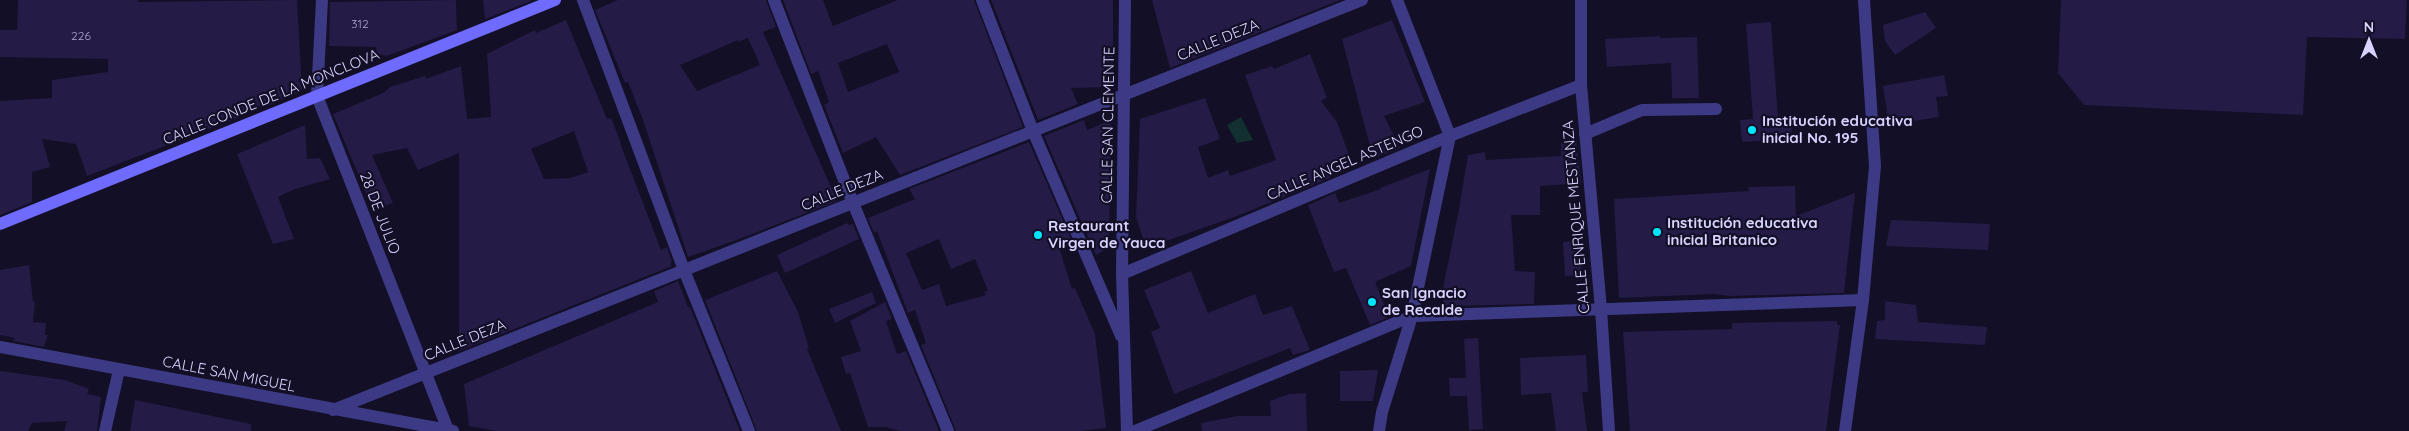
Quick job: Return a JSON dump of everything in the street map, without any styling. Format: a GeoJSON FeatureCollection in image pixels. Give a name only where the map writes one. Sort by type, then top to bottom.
{"type":"FeatureCollection","features":[{"type":"Feature","properties":{"kind":"street","name":"28 DE JULIO"},"geometry":{"type":"LineString","coordinates":[[322,0],[317,96],[425,373],[450,431]]}},
{"type":"Feature","properties":{"kind":"street","name":"CALLE CONDE DE LA MONCLOVA"},"geometry":{"type":"LineString","coordinates":[[0,224],[555,0]]}},
{"type":"Feature","properties":{"kind":"street"},"geometry":{"type":"LineString","coordinates":[[583,0],[684,270],[749,431]]}},
{"type":"Feature","properties":{"kind":"street"},"geometry":{"type":"LineString","coordinates":[[774,0],[853,203],[948,431]]}},
{"type":"Feature","properties":{"kind":"street"},"geometry":{"type":"LineString","coordinates":[[982,0],[1033,131],[1124,343]]}},
{"type":"Feature","properties":{"kind":"street","name":"CALLE SAN CLEMENTE"},"geometry":{"type":"LineString","coordinates":[[1126,0],[1122,274],[1127,431]]}},
{"type":"Feature","properties":{"kind":"street","name":"CALLE DEZA"},"geometry":{"type":"LineString","coordinates":[[333,410],[1362,0]]}},
{"type":"Feature","properties":{"kind":"street"},"geometry":{"type":"LineString","coordinates":[[1379,431],[1382,412],[1412,316],[1450,136],[1397,0]]}},
{"type":"Feature","properties":{"kind":"street","name":"CALLE ENRIQUE MESTANZA"},"geometry":{"type":"LineString","coordinates":[[1581,0],[1581,85],[1601,309],[1609,431]]}},
{"type":"Feature","properties":{"kind":"street"},"geometry":{"type":"LineString","coordinates":[[1846,431],[1863,300],[1875,166],[1864,0]]}},
{"type":"Feature","properties":{"kind":"street","name":"CALLE ANGEL ASTENGO"},"geometry":{"type":"LineString","coordinates":[[1122,274],[1450,136],[1581,85]]}},
{"type":"Feature","properties":{"kind":"street"},"geometry":{"type":"LineString","coordinates":[[1585,134],[1642,110],[1716,109]]}},
{"type":"Feature","properties":{"kind":"street"},"geometry":{"type":"LineString","coordinates":[[1135,431],[1412,316],[1863,300]]}},
{"type":"Feature","properties":{"kind":"street","name":"CALLE SAN MIGUEL"},"geometry":{"type":"LineString","coordinates":[[0,347],[450,431]]}},
{"type":"Feature","properties":{"kind":"street"},"geometry":{"type":"LineString","coordinates":[[105,431],[119,370]]}},
{"type":"Feature","properties":{"kind":"green space"},"geometry":{"type":"Polygon","coordinates":[[[1241,117],[1253,140],[1237,143],[1227,125],[1241,117]]]}},
{"type":"Feature","properties":{"kind":"building"},"geometry":{"type":"Polygon","coordinates":[[[18,0],[138,0],[138,2],[297,0],[302,90],[266,107],[265,104],[237,118],[87,176],[76,144],[42,139],[50,167],[32,172],[32,202],[0,215],[0,101],[52,98],[52,80],[108,72],[108,59],[0,57],[0,30],[17,30],[18,0]]]}},
{"type":"Feature","properties":{"kind":"building"},"geometry":{"type":"Polygon","coordinates":[[[456,0],[457,30],[387,56],[377,54],[376,47],[329,46],[330,2],[456,0]]]}},
{"type":"Feature","properties":{"kind":"building"},"geometry":{"type":"Polygon","coordinates":[[[483,0],[531,0],[531,1],[485,19],[483,0]]]}},
{"type":"Feature","properties":{"kind":"building"},"geometry":{"type":"Polygon","coordinates":[[[618,0],[766,0],[776,27],[763,32],[837,201],[688,257],[643,120],[628,82],[625,83],[595,10],[618,0]],[[748,38],[738,42],[738,40],[680,65],[697,91],[760,65],[748,38]]]}},
{"type":"Feature","properties":{"kind":"building"},"geometry":{"type":"Polygon","coordinates":[[[783,0],[823,0],[833,26],[898,0],[974,0],[1023,127],[900,175],[876,137],[843,153],[824,105],[829,102],[818,71],[811,74],[783,0]],[[887,44],[838,63],[848,92],[899,72],[887,44]]]}},
{"type":"Feature","properties":{"kind":"building"},"geometry":{"type":"Polygon","coordinates":[[[991,0],[1113,0],[1113,87],[1071,88],[1078,104],[1038,120],[991,0]]]}},
{"type":"Feature","properties":{"kind":"building"},"geometry":{"type":"Polygon","coordinates":[[[1152,0],[1340,0],[1170,68],[1152,0]]]}},
{"type":"Feature","properties":{"kind":"building"},"geometry":{"type":"Polygon","coordinates":[[[2061,0],[2407,0],[2405,39],[2307,37],[2303,115],[2084,105],[2058,73],[2061,0]]]}},
{"type":"Feature","properties":{"kind":"building"},"geometry":{"type":"Polygon","coordinates":[[[1925,12],[1936,28],[1895,55],[1885,41],[1883,25],[1925,12]]]}},
{"type":"Feature","properties":{"kind":"building"},"geometry":{"type":"Polygon","coordinates":[[[566,20],[607,119],[611,118],[661,250],[667,247],[672,266],[459,351],[459,153],[418,170],[407,148],[372,155],[393,203],[373,210],[333,114],[383,93],[390,87],[425,76],[426,79],[461,66],[467,119],[491,117],[487,54],[535,30],[536,33],[566,20]],[[574,131],[531,149],[544,179],[571,178],[588,172],[574,131]]]}},
{"type":"Feature","properties":{"kind":"building"},"geometry":{"type":"Polygon","coordinates":[[[1392,20],[1425,102],[1384,116],[1400,148],[1373,158],[1342,39],[1392,20]]]}},
{"type":"Feature","properties":{"kind":"building"},"geometry":{"type":"Polygon","coordinates":[[[1771,22],[1778,118],[1791,117],[1792,139],[1742,142],[1740,120],[1753,119],[1746,24],[1771,22]]]}},
{"type":"Feature","properties":{"kind":"building"},"geometry":{"type":"Polygon","coordinates":[[[1660,36],[1660,38],[1697,37],[1699,98],[1672,98],[1671,63],[1607,67],[1605,39],[1660,36]]]}},
{"type":"Feature","properties":{"kind":"building"},"geometry":{"type":"Polygon","coordinates":[[[1310,54],[1327,98],[1321,101],[1337,122],[1351,160],[1328,174],[1330,178],[1237,216],[1146,248],[1136,217],[1140,119],[1205,98],[1220,139],[1198,147],[1208,178],[1228,170],[1230,176],[1276,160],[1245,75],[1272,66],[1274,69],[1310,54]]]}},
{"type":"Feature","properties":{"kind":"building"},"geometry":{"type":"Polygon","coordinates":[[[1944,75],[1948,96],[1936,97],[1939,117],[1889,125],[1883,86],[1944,75]]]}},
{"type":"Feature","properties":{"kind":"building"},"geometry":{"type":"Polygon","coordinates":[[[1084,120],[1087,130],[1111,120],[1109,248],[1096,255],[1044,136],[1084,120]]]}},
{"type":"Feature","properties":{"kind":"building"},"geometry":{"type":"Polygon","coordinates":[[[305,125],[307,159],[320,158],[330,179],[295,189],[278,197],[294,239],[273,244],[237,154],[305,125]]]}},
{"type":"Feature","properties":{"kind":"building"},"geometry":{"type":"Polygon","coordinates":[[[1565,139],[1576,139],[1581,183],[1540,186],[1540,215],[1511,215],[1515,271],[1535,272],[1534,304],[1446,306],[1441,298],[1468,155],[1485,152],[1486,160],[1561,156],[1561,144],[1565,139]]]}},
{"type":"Feature","properties":{"kind":"building"},"geometry":{"type":"Polygon","coordinates":[[[1029,142],[1071,239],[1058,244],[1072,289],[1075,288],[1095,334],[1106,428],[1080,431],[956,431],[921,345],[926,343],[915,310],[908,313],[877,231],[874,233],[868,218],[915,199],[909,189],[1029,142]],[[939,239],[906,253],[922,290],[939,284],[946,306],[986,295],[984,292],[988,291],[975,259],[951,269],[939,239]]]}},
{"type":"Feature","properties":{"kind":"building"},"geometry":{"type":"Polygon","coordinates":[[[1430,169],[1411,266],[1375,282],[1389,317],[1370,325],[1346,268],[1334,272],[1308,205],[1335,193],[1339,203],[1381,189],[1430,169]]]}},
{"type":"Feature","properties":{"kind":"building"},"geometry":{"type":"Polygon","coordinates":[[[1795,186],[1796,216],[1855,193],[1844,293],[1730,296],[1714,294],[1619,298],[1614,199],[1749,191],[1748,187],[1795,186]]]}},
{"type":"Feature","properties":{"kind":"building"},"geometry":{"type":"Polygon","coordinates":[[[1891,220],[1990,224],[1988,250],[1886,246],[1891,220]]]}},
{"type":"Feature","properties":{"kind":"building"},"geometry":{"type":"Polygon","coordinates":[[[847,223],[849,225],[853,224],[859,239],[785,273],[777,255],[847,223]]]}},
{"type":"Feature","properties":{"kind":"building"},"geometry":{"type":"Polygon","coordinates":[[[1580,241],[1582,275],[1565,276],[1563,242],[1580,241]]]}},
{"type":"Feature","properties":{"kind":"building"},"geometry":{"type":"Polygon","coordinates":[[[29,265],[33,301],[35,302],[33,322],[46,323],[45,335],[48,335],[44,347],[13,341],[15,338],[0,335],[0,270],[29,265]]]}},
{"type":"Feature","properties":{"kind":"building"},"geometry":{"type":"Polygon","coordinates":[[[777,271],[798,312],[809,348],[807,349],[841,431],[757,431],[705,300],[777,271]]]}},
{"type":"Feature","properties":{"kind":"building"},"geometry":{"type":"Polygon","coordinates":[[[1191,271],[1208,313],[1255,294],[1263,315],[1292,306],[1310,350],[1293,355],[1290,348],[1174,394],[1151,332],[1160,328],[1144,290],[1191,271]]]}},
{"type":"Feature","properties":{"kind":"building"},"geometry":{"type":"Polygon","coordinates":[[[678,281],[740,431],[496,431],[469,426],[464,384],[658,302],[654,291],[678,281]]]}},
{"type":"Feature","properties":{"kind":"building"},"geometry":{"type":"Polygon","coordinates":[[[872,292],[876,303],[835,323],[829,309],[872,292]]]}},
{"type":"Feature","properties":{"kind":"building"},"geometry":{"type":"Polygon","coordinates":[[[1885,301],[1916,305],[1918,322],[1987,327],[1985,345],[1875,339],[1877,321],[1885,320],[1885,301]]]}},
{"type":"Feature","properties":{"kind":"building"},"geometry":{"type":"Polygon","coordinates":[[[885,302],[892,319],[886,321],[897,354],[906,351],[939,431],[901,431],[885,427],[868,427],[850,373],[846,374],[841,357],[861,351],[850,321],[885,302]]]}},
{"type":"Feature","properties":{"kind":"building"},"geometry":{"type":"Polygon","coordinates":[[[1837,321],[1837,325],[1840,325],[1826,431],[1630,431],[1623,332],[1732,329],[1732,323],[1837,321]]]}},
{"type":"Feature","properties":{"kind":"building"},"geometry":{"type":"Polygon","coordinates":[[[1478,338],[1483,429],[1469,430],[1467,396],[1450,396],[1449,378],[1466,378],[1464,339],[1478,338]]]}},
{"type":"Feature","properties":{"kind":"building"},"geometry":{"type":"Polygon","coordinates":[[[1586,355],[1588,392],[1582,392],[1587,431],[1556,431],[1551,393],[1521,395],[1520,358],[1586,355]]]}},
{"type":"Feature","properties":{"kind":"building"},"geometry":{"type":"Polygon","coordinates":[[[1378,370],[1373,401],[1340,401],[1340,371],[1378,370]]]}},
{"type":"Feature","properties":{"kind":"building"},"geometry":{"type":"Polygon","coordinates":[[[0,371],[65,380],[89,389],[87,394],[101,397],[97,431],[64,431],[67,421],[32,423],[28,431],[0,431],[0,371]]]}},
{"type":"Feature","properties":{"kind":"building"},"geometry":{"type":"Polygon","coordinates":[[[1306,393],[1307,431],[1202,431],[1201,423],[1238,416],[1271,416],[1270,401],[1289,394],[1306,393]]]}},
{"type":"Feature","properties":{"kind":"building"},"geometry":{"type":"Polygon","coordinates":[[[135,400],[251,424],[251,431],[130,431],[135,400]]]}},
{"type":"Feature","properties":{"kind":"place","name":"Institución educativa inicial No. 195"},"geometry":{"type":"Point","coordinates":[1752,130]}},
{"type":"Feature","properties":{"kind":"place","name":"Institución educativa inicial Britanico"},"geometry":{"type":"Point","coordinates":[1657,232]}},
{"type":"Feature","properties":{"kind":"place","name":"Restaurant Virgen de Yauca"},"geometry":{"type":"Point","coordinates":[1038,235]}},
{"type":"Feature","properties":{"kind":"place","name":"San Ignacio de Recalde"},"geometry":{"type":"Point","coordinates":[1372,302]}}]}
